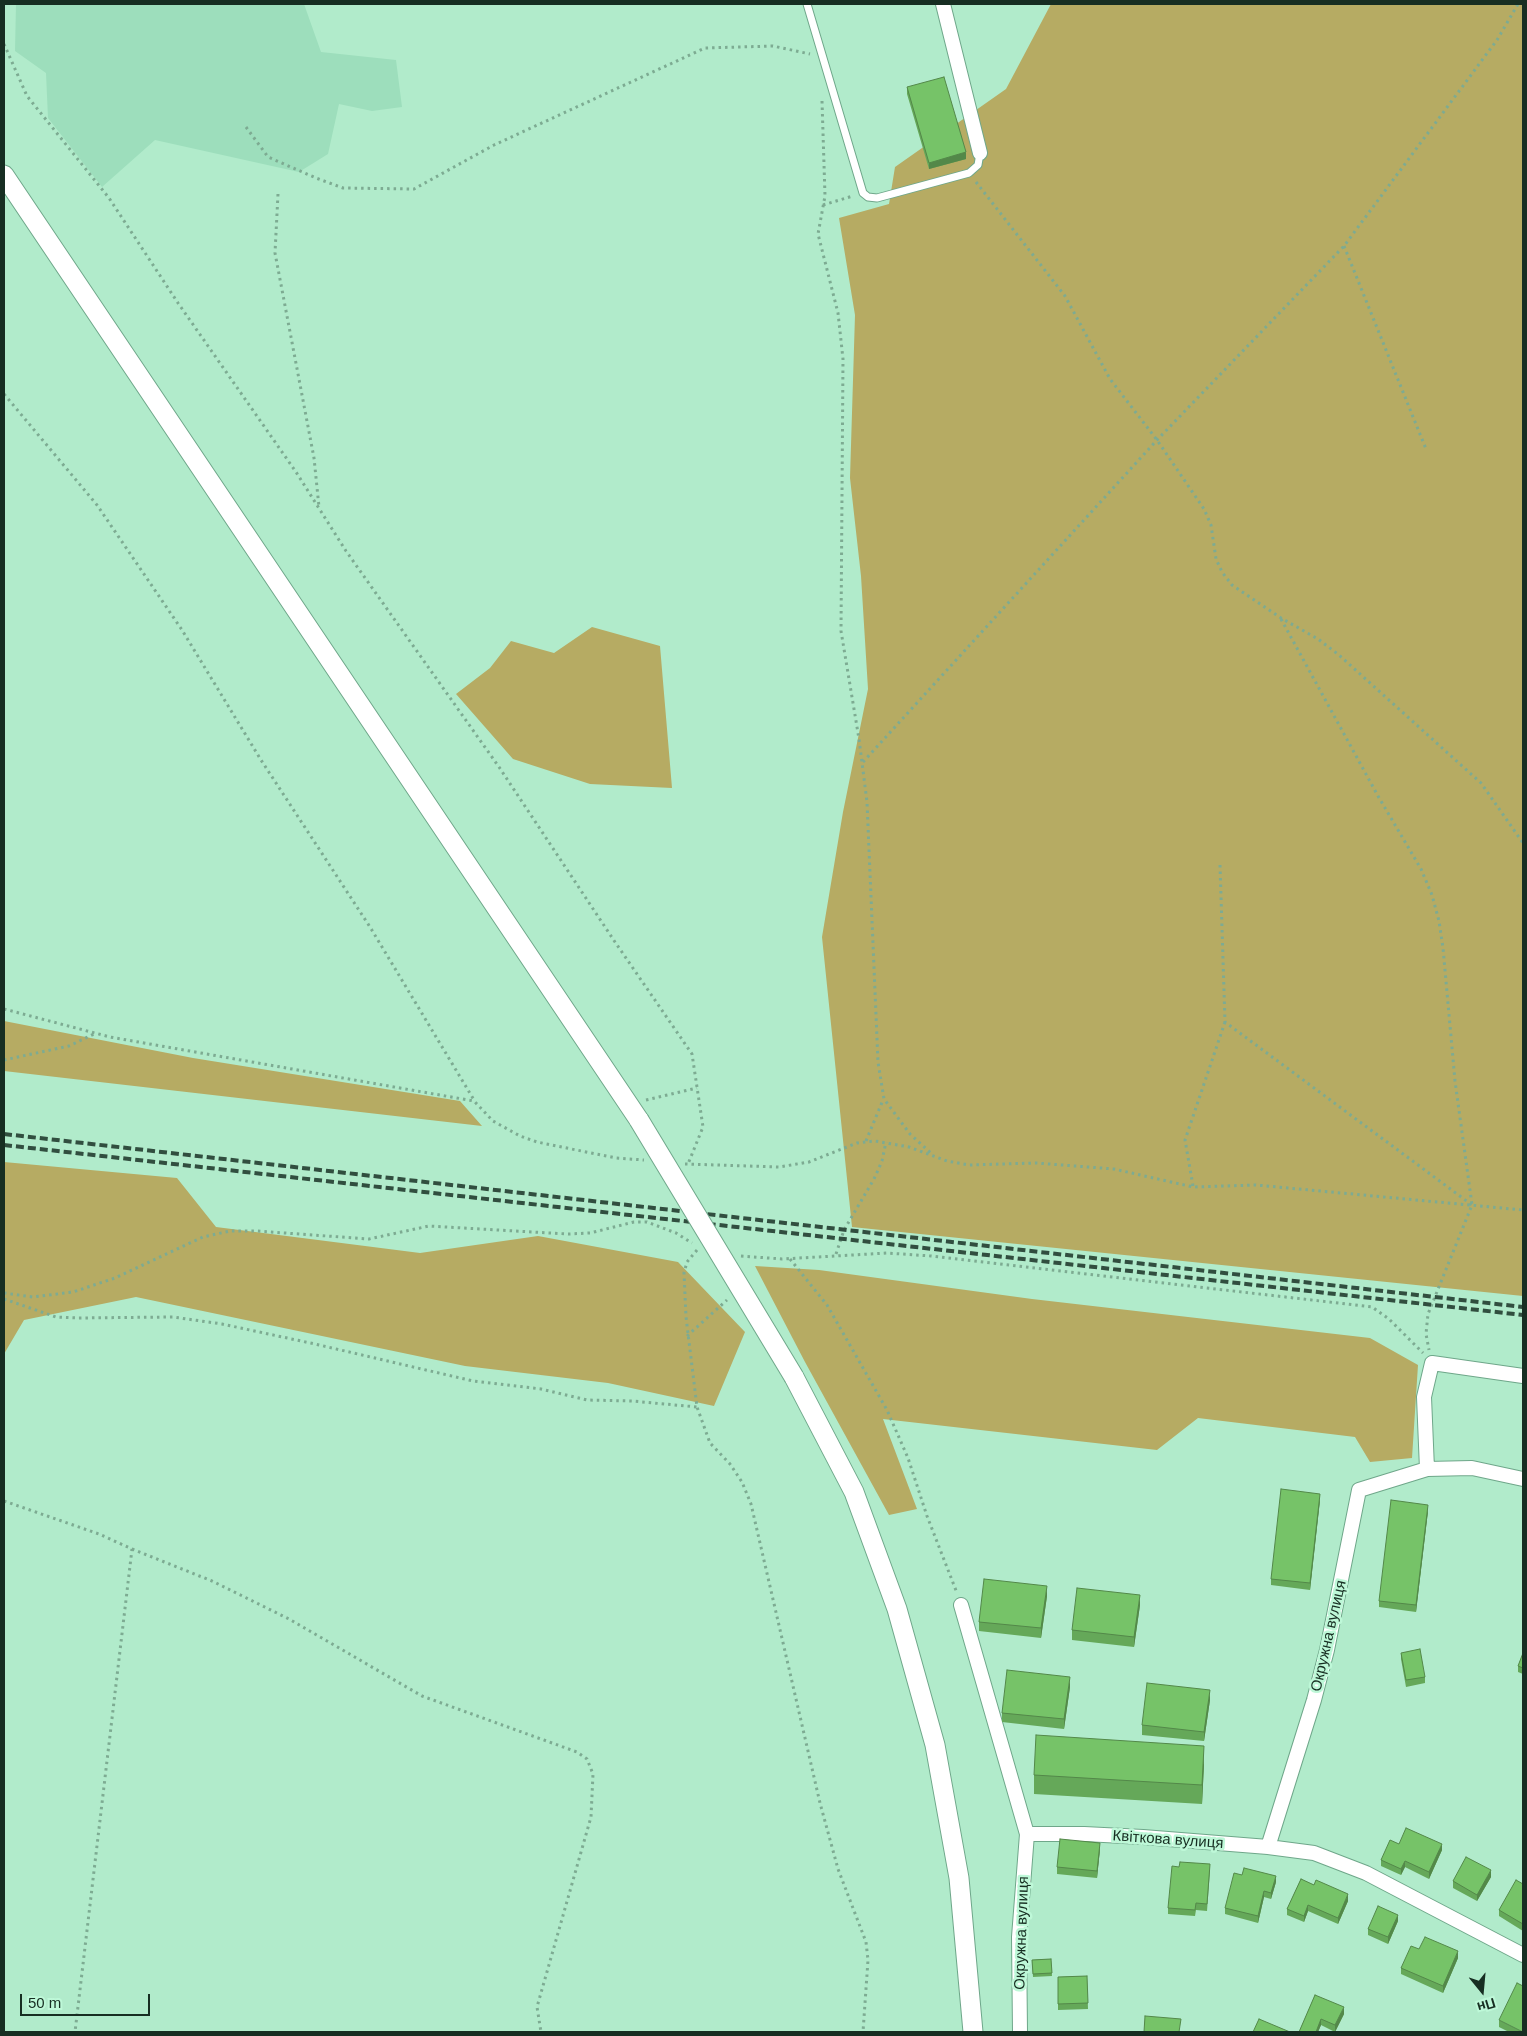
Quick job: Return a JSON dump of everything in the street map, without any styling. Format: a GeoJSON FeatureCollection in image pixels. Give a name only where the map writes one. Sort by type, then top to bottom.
{"type":"FeatureCollection","features":[{"type":"Feature","properties":{"kind":"main road"},"geometry":{"type":"LineString","coordinates":[[4,175],[639,1120],[794,1377],[854,1492],[897,1609],[935,1745],[959,1878],[972,2032]]}},
{"type":"Feature","properties":{"kind":"street"},"geometry":{"type":"LineString","coordinates":[[943,4],[980,153]]}},
{"type":"Feature","properties":{"kind":"street"},"geometry":{"type":"LineString","coordinates":[[1523,1376],[1432,1363],[1424,1397],[1427,1469],[1472,1468],[1508,1474],[1523,1479]]}},
{"type":"Feature","properties":{"kind":"street","name":"Окружна вулиця"},"geometry":{"type":"LineString","coordinates":[[1268,1847],[1325,1658],[1359,1490],[1427,1469]]}},
{"type":"Feature","properties":{"kind":"street"},"geometry":{"type":"LineString","coordinates":[[961,1606],[1027,1834]]}},
{"type":"Feature","properties":{"kind":"street","name":"Окружна вулиця"},"geometry":{"type":"LineString","coordinates":[[1020,2032],[1019,1937],[1027,1834]]}},
{"type":"Feature","properties":{"kind":"street","name":"Квіткова вулиця"},"geometry":{"type":"LineString","coordinates":[[1027,1834],[1094,1834],[1268,1847],[1314,1854],[1340,1861],[1523,1955]]}},
{"type":"Feature","properties":{"kind":"lane"},"geometry":{"type":"LineString","coordinates":[[807,4],[863,193],[868,197],[877,198],[969,173],[978,165],[980,153]]}},
{"type":"Feature","properties":{"kind":"path"},"geometry":{"type":"LineString","coordinates":[[863,762],[1157,440],[1344,246],[1498,40],[1518,4]]}},
{"type":"Feature","properties":{"kind":"path"},"geometry":{"type":"LineString","coordinates":[[4,44],[27,96],[110,198],[406,638],[499,767],[692,1054],[703,1127],[688,1164]]}},
{"type":"Feature","properties":{"kind":"path"},"geometry":{"type":"LineString","coordinates":[[246,127],[268,157],[343,188],[414,188],[494,145],[705,48],[773,46],[821,56]]}},
{"type":"Feature","properties":{"kind":"path"},"geometry":{"type":"LineString","coordinates":[[822,93],[825,177],[824,205],[818,234],[838,313],[843,359],[841,631],[863,762],[870,860],[878,1062],[884,1099],[910,1134],[933,1155]]}},
{"type":"Feature","properties":{"kind":"path"},"geometry":{"type":"LineString","coordinates":[[969,173],[1066,296],[1110,379],[1157,440],[1204,509],[1211,525],[1216,559],[1222,572],[1232,585],[1339,654],[1481,783],[1523,843]]}},
{"type":"Feature","properties":{"kind":"path"},"geometry":{"type":"LineString","coordinates":[[824,205],[863,193]]}},
{"type":"Feature","properties":{"kind":"path"},"geometry":{"type":"LineString","coordinates":[[278,194],[275,253],[314,458],[319,508]]}},
{"type":"Feature","properties":{"kind":"path"},"geometry":{"type":"LineString","coordinates":[[1344,246],[1426,449]]}},
{"type":"Feature","properties":{"kind":"path"},"geometry":{"type":"LineString","coordinates":[[4,394],[97,505],[182,630],[261,760],[370,927],[474,1101],[493,1121],[520,1136],[537,1142],[616,1158],[653,1161]]}},
{"type":"Feature","properties":{"kind":"path"},"geometry":{"type":"LineString","coordinates":[[1281,618],[1378,796],[1421,869],[1432,895],[1444,948],[1455,1081],[1472,1205],[1428,1314],[1426,1334],[1432,1363]]}},
{"type":"Feature","properties":{"kind":"path"},"geometry":{"type":"LineString","coordinates":[[1193,1187],[1185,1140],[1224,1022],[1220,866]]}},
{"type":"Feature","properties":{"kind":"path"},"geometry":{"type":"LineString","coordinates":[[4,1009],[94,1034],[474,1101]]}},
{"type":"Feature","properties":{"kind":"path"},"geometry":{"type":"LineString","coordinates":[[1224,1022],[1472,1205]]}},
{"type":"Feature","properties":{"kind":"path"},"geometry":{"type":"LineString","coordinates":[[4,1060],[69,1046],[94,1034]]}},
{"type":"Feature","properties":{"kind":"path"},"geometry":{"type":"LineString","coordinates":[[628,1104],[697,1088]]}},
{"type":"Feature","properties":{"kind":"path"},"geometry":{"type":"LineString","coordinates":[[866,1141],[884,1099]]}},
{"type":"Feature","properties":{"kind":"path"},"geometry":{"type":"LineString","coordinates":[[679,1164],[780,1168],[809,1162],[866,1141],[886,1142],[969,1165],[1036,1163],[1114,1169],[1193,1187],[1256,1185],[1523,1210]]}},
{"type":"Feature","properties":{"kind":"path"},"geometry":{"type":"LineString","coordinates":[[836,1254],[844,1230],[874,1179],[882,1161],[886,1142]]}},
{"type":"Feature","properties":{"kind":"path"},"geometry":{"type":"LineString","coordinates":[[4,1293],[33,1297],[73,1292],[115,1278],[203,1237],[257,1230],[369,1239],[429,1226],[568,1234],[590,1233],[634,1222],[647,1222],[676,1233],[704,1249]]}},
{"type":"Feature","properties":{"kind":"path"},"geometry":{"type":"LineString","coordinates":[[699,1247],[687,1262],[684,1273],[688,1336],[697,1407],[710,1442],[730,1464],[742,1482],[751,1504],[820,1803],[838,1869],[866,1942],[868,1960],[863,2032]]}},
{"type":"Feature","properties":{"kind":"path"},"geometry":{"type":"LineString","coordinates":[[734,1256],[790,1258],[836,1254],[887,1253],[931,1256],[1372,1307],[1389,1318],[1432,1363]]}},
{"type":"Feature","properties":{"kind":"path"},"geometry":{"type":"LineString","coordinates":[[790,1258],[815,1288],[838,1322],[887,1410],[908,1458],[961,1606]]}},
{"type":"Feature","properties":{"kind":"path"},"geometry":{"type":"LineString","coordinates":[[688,1336],[740,1287]]}},
{"type":"Feature","properties":{"kind":"path"},"geometry":{"type":"LineString","coordinates":[[4,1299],[56,1316],[78,1318],[156,1315],[173,1317],[306,1342],[473,1381],[541,1389],[587,1400],[632,1401],[697,1407]]}},
{"type":"Feature","properties":{"kind":"path"},"geometry":{"type":"LineString","coordinates":[[4,1501],[99,1534],[212,1581],[289,1619],[422,1696],[576,1752],[588,1759],[593,1774],[591,1817],[537,2007],[542,2032]]}},
{"type":"Feature","properties":{"kind":"path"},"geometry":{"type":"LineString","coordinates":[[75,2032],[132,1548]]}},
{"type":"Feature","properties":{"kind":"shaded area"},"geometry":{"type":"Polygon","coordinates":[[[16,4],[304,4],[321,52],[396,60],[402,107],[372,111],[339,104],[328,154],[299,172],[155,140],[102,187],[48,118],[46,73],[15,51],[16,4]]]}},
{"type":"Feature","properties":{"kind":"shaded area"},"geometry":{"type":"Polygon","coordinates":[[[1051,4],[1523,4],[1523,1296],[852,1227],[822,937],[843,812],[868,689],[861,576],[850,478],[855,315],[839,218],[889,204],[895,167],[1006,89],[1051,4]]]}},
{"type":"Feature","properties":{"kind":"shaded area"},"geometry":{"type":"Polygon","coordinates":[[[592,627],[660,646],[672,788],[590,784],[513,759],[456,694],[490,668],[511,641],[554,653],[592,627]]]}},
{"type":"Feature","properties":{"kind":"shaded area"},"geometry":{"type":"Polygon","coordinates":[[[4,1021],[193,1058],[460,1101],[482,1126],[4,1071],[4,1021]]]}},
{"type":"Feature","properties":{"kind":"shaded area"},"geometry":{"type":"Polygon","coordinates":[[[4,1162],[177,1178],[216,1227],[420,1253],[538,1236],[678,1262],[745,1332],[714,1406],[608,1383],[465,1366],[136,1297],[24,1320],[4,1354],[4,1162]]]}},
{"type":"Feature","properties":{"kind":"shaded area"},"geometry":{"type":"Polygon","coordinates":[[[755,1266],[819,1270],[1032,1299],[1370,1338],[1418,1365],[1412,1458],[1370,1462],[1355,1437],[1198,1418],[1157,1450],[883,1419],[917,1509],[889,1515],[755,1266]]]}},
{"type":"Feature","properties":{"kind":"building"},"geometry":{"type":"Polygon","coordinates":[[[944,77],[966,152],[929,163],[907,87],[944,77]]]}},
{"type":"Feature","properties":{"kind":"building"},"geometry":{"type":"Polygon","coordinates":[[[1281,1489],[1320,1494],[1310,1583],[1271,1579],[1281,1489]]]}},
{"type":"Feature","properties":{"kind":"building"},"geometry":{"type":"Polygon","coordinates":[[[1391,1500],[1428,1505],[1416,1605],[1379,1601],[1391,1500]]]}},
{"type":"Feature","properties":{"kind":"building"},"geometry":{"type":"Polygon","coordinates":[[[984,1579],[1047,1586],[1041,1628],[979,1622],[984,1579]]]}},
{"type":"Feature","properties":{"kind":"building"},"geometry":{"type":"Polygon","coordinates":[[[1077,1588],[1140,1595],[1134,1637],[1072,1630],[1077,1588]]]}},
{"type":"Feature","properties":{"kind":"building"},"geometry":{"type":"Polygon","coordinates":[[[1420,1649],[1425,1677],[1406,1680],[1401,1653],[1420,1649]]]}},
{"type":"Feature","properties":{"kind":"building"},"geometry":{"type":"Polygon","coordinates":[[[1523,1653],[1523,1668],[1518,1666],[1523,1653]]]}},
{"type":"Feature","properties":{"kind":"building"},"geometry":{"type":"Polygon","coordinates":[[[1007,1670],[1070,1677],[1064,1719],[1002,1713],[1007,1670]]]}},
{"type":"Feature","properties":{"kind":"building"},"geometry":{"type":"Polygon","coordinates":[[[1147,1683],[1210,1690],[1204,1732],[1142,1725],[1147,1683]]]}},
{"type":"Feature","properties":{"kind":"building"},"geometry":{"type":"Polygon","coordinates":[[[1036,1735],[1204,1746],[1202,1785],[1034,1775],[1036,1735]]]}},
{"type":"Feature","properties":{"kind":"building"},"geometry":{"type":"Polygon","coordinates":[[[1406,1828],[1442,1844],[1429,1872],[1405,1861],[1401,1869],[1381,1860],[1390,1840],[1399,1844],[1406,1828]]]}},
{"type":"Feature","properties":{"kind":"building"},"geometry":{"type":"Polygon","coordinates":[[[1060,1839],[1100,1843],[1097,1871],[1057,1867],[1060,1839]]]}},
{"type":"Feature","properties":{"kind":"building"},"geometry":{"type":"Polygon","coordinates":[[[1466,1857],[1491,1870],[1477,1895],[1453,1881],[1466,1857]]]}},
{"type":"Feature","properties":{"kind":"building"},"geometry":{"type":"Polygon","coordinates":[[[1180,1862],[1210,1864],[1207,1904],[1196,1903],[1195,1910],[1168,1908],[1172,1866],[1179,1867],[1180,1862]]]}},
{"type":"Feature","properties":{"kind":"building"},"geometry":{"type":"Polygon","coordinates":[[[1244,1868],[1276,1876],[1271,1893],[1264,1891],[1258,1916],[1225,1908],[1234,1873],[1242,1875],[1244,1868]]]}},
{"type":"Feature","properties":{"kind":"building"},"geometry":{"type":"Polygon","coordinates":[[[1301,1879],[1314,1885],[1316,1880],[1348,1894],[1338,1918],[1308,1905],[1304,1916],[1287,1909],[1301,1879]]]}},
{"type":"Feature","properties":{"kind":"building"},"geometry":{"type":"Polygon","coordinates":[[[1516,1880],[1523,1884],[1523,1924],[1499,1910],[1516,1880]]]}},
{"type":"Feature","properties":{"kind":"building"},"geometry":{"type":"Polygon","coordinates":[[[1378,1906],[1398,1915],[1388,1937],[1368,1929],[1378,1906]]]}},
{"type":"Feature","properties":{"kind":"building"},"geometry":{"type":"Polygon","coordinates":[[[1425,1937],[1458,1951],[1443,1986],[1401,1968],[1411,1946],[1419,1949],[1425,1937]]]}},
{"type":"Feature","properties":{"kind":"building"},"geometry":{"type":"Polygon","coordinates":[[[1051,1959],[1052,1973],[1033,1974],[1032,1960],[1051,1959]]]}},
{"type":"Feature","properties":{"kind":"building"},"geometry":{"type":"Polygon","coordinates":[[[1087,1976],[1088,2003],[1058,2004],[1058,1977],[1087,1976]]]}},
{"type":"Feature","properties":{"kind":"building"},"geometry":{"type":"Polygon","coordinates":[[[1517,1983],[1523,1986],[1523,2032],[1499,2020],[1517,1983]]]}},
{"type":"Feature","properties":{"kind":"building"},"geometry":{"type":"Polygon","coordinates":[[[1315,1995],[1344,2007],[1335,2025],[1321,2019],[1316,2032],[1299,2032],[1315,1995]]]}},
{"type":"Feature","properties":{"kind":"building"},"geometry":{"type":"Polygon","coordinates":[[[1145,2016],[1181,2019],[1179,2032],[1144,2032],[1145,2016]]]}},
{"type":"Feature","properties":{"kind":"building"},"geometry":{"type":"Polygon","coordinates":[[[1259,2019],[1290,2032],[1253,2032],[1259,2019]]]}},
{"type":"Feature","properties":{"kind":"railway"},"geometry":{"type":"LineString","coordinates":[[4,1134],[1523,1307]]}},
{"type":"Feature","properties":{"kind":"railway"},"geometry":{"type":"LineString","coordinates":[[4,1145],[1523,1315]]}}]}
